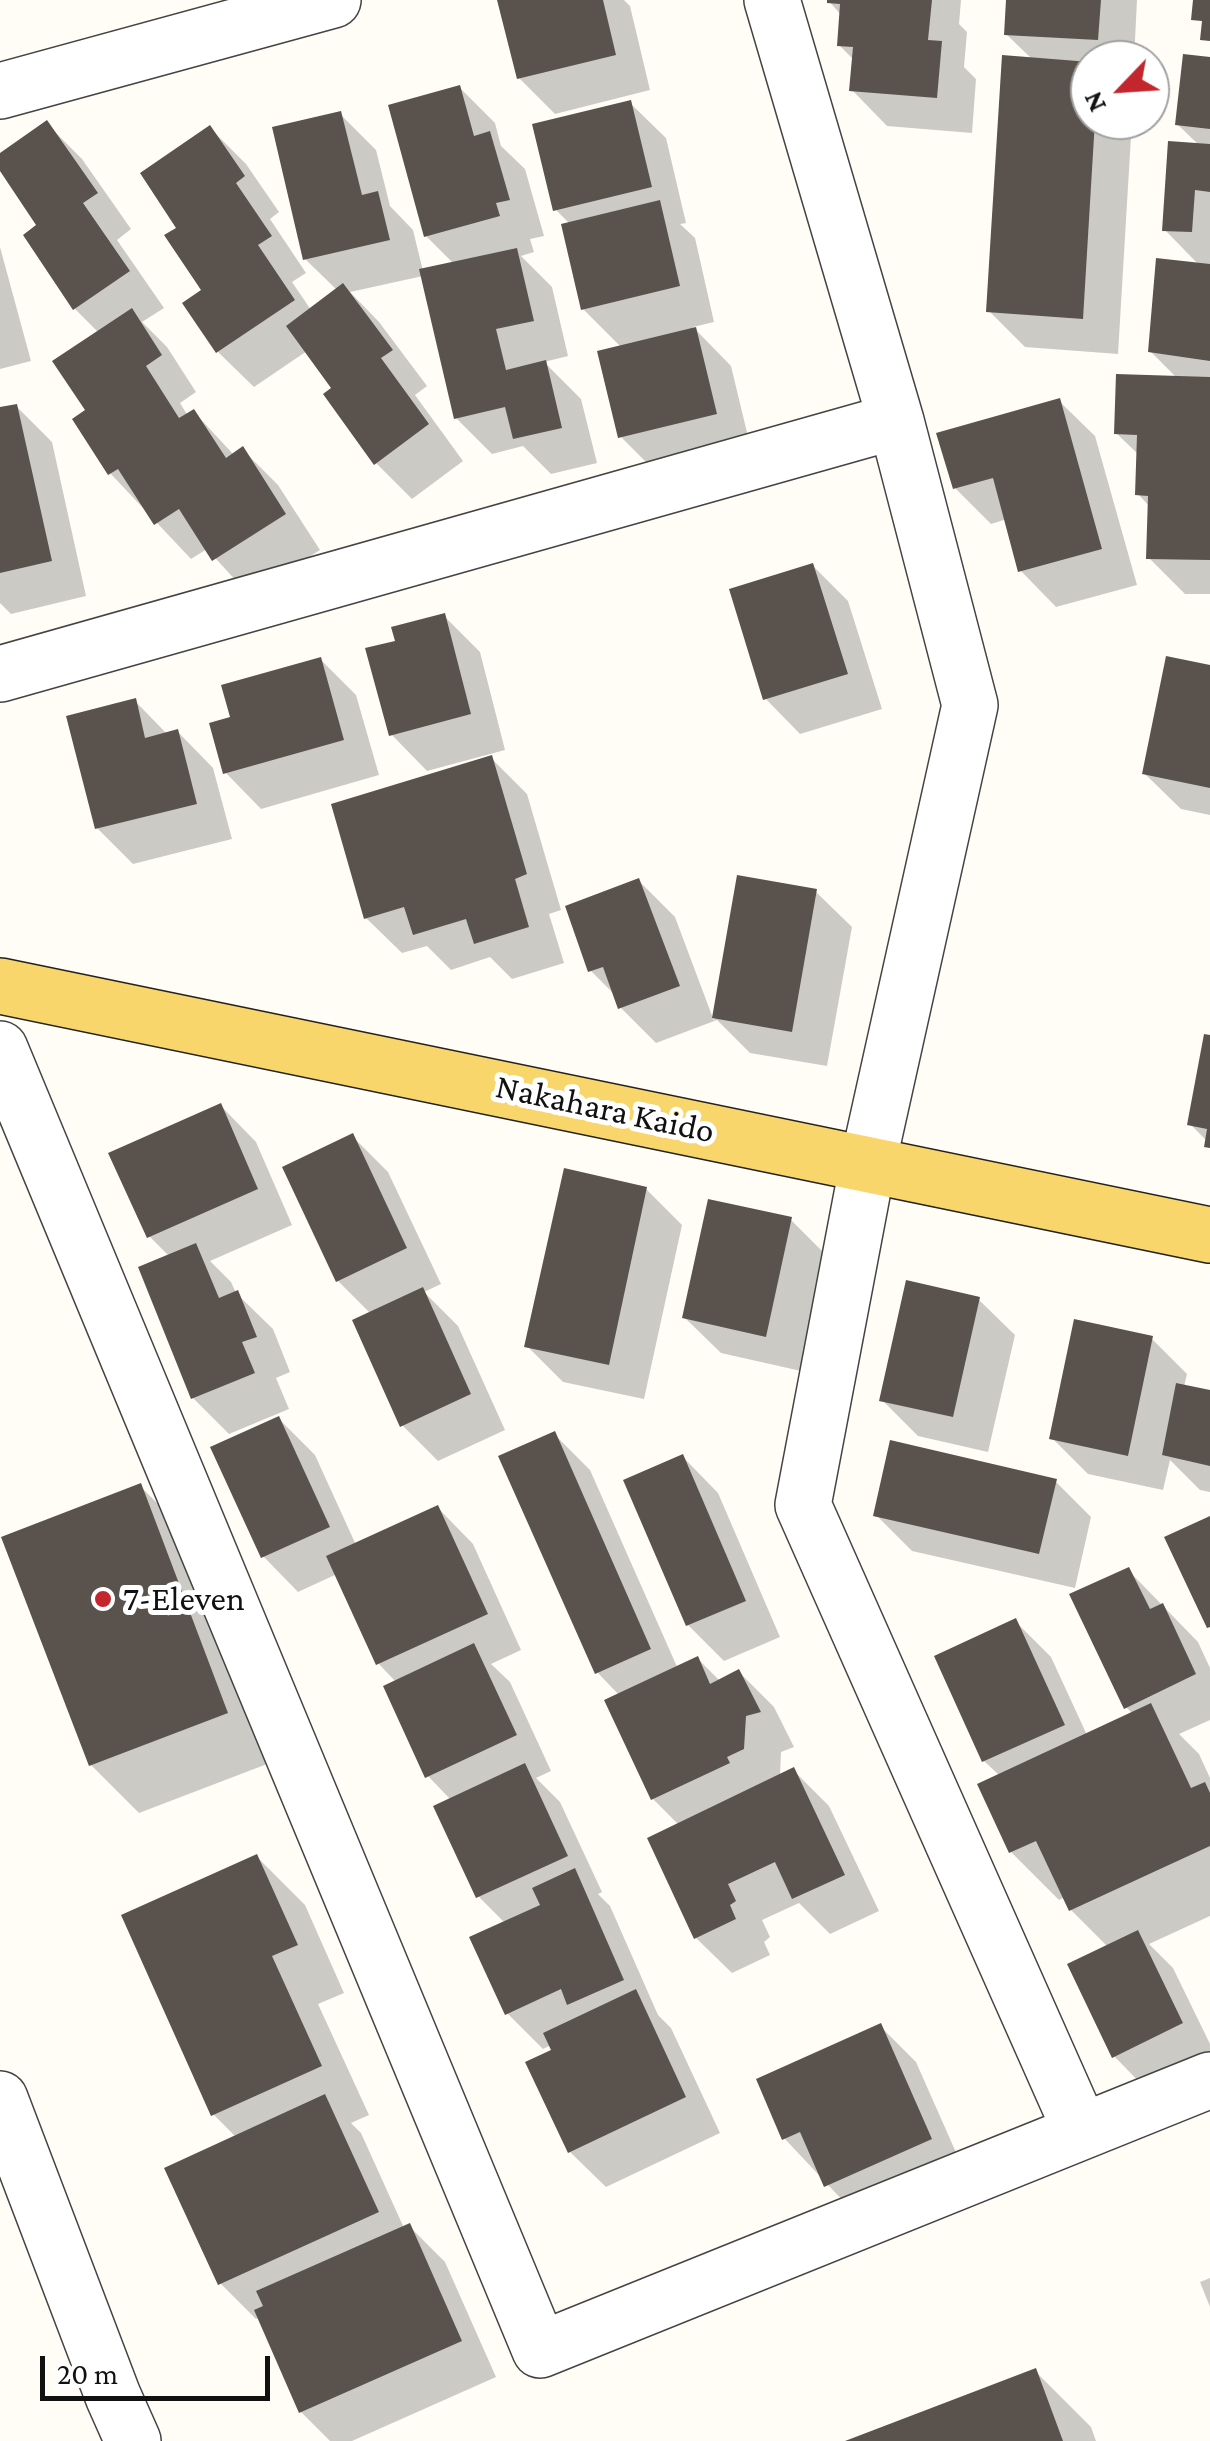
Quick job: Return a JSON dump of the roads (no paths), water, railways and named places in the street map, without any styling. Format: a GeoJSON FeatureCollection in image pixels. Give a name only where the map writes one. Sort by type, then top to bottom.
{"type":"FeatureCollection","features":[{"type":"Feature","properties":{"kind":"main road","name":"Nakahara Kaido"},"geometry":{"type":"LineString","coordinates":[[0,986],[1210,1235]]}},
{"type":"Feature","properties":{"kind":"street"},"geometry":{"type":"LineString","coordinates":[[0,91],[332,0]]}},
{"type":"Feature","properties":{"kind":"street"},"geometry":{"type":"LineString","coordinates":[[772,0],[896,422],[970,705],[868,1163],[803,1505],[1081,2131]]}},
{"type":"Feature","properties":{"kind":"street"},"geometry":{"type":"LineString","coordinates":[[0,674],[896,422]]}},
{"type":"Feature","properties":{"kind":"street"},"geometry":{"type":"LineString","coordinates":[[0,1049],[540,2350],[1210,2080]]}},
{"type":"Feature","properties":{"kind":"street"},"geometry":{"type":"LineString","coordinates":[[0,2099],[133,2441]]}},
{"type":"Feature","properties":{"kind":"place","name":"7-Eleven"},"geometry":{"type":"Point","coordinates":[103,1599]}}]}
